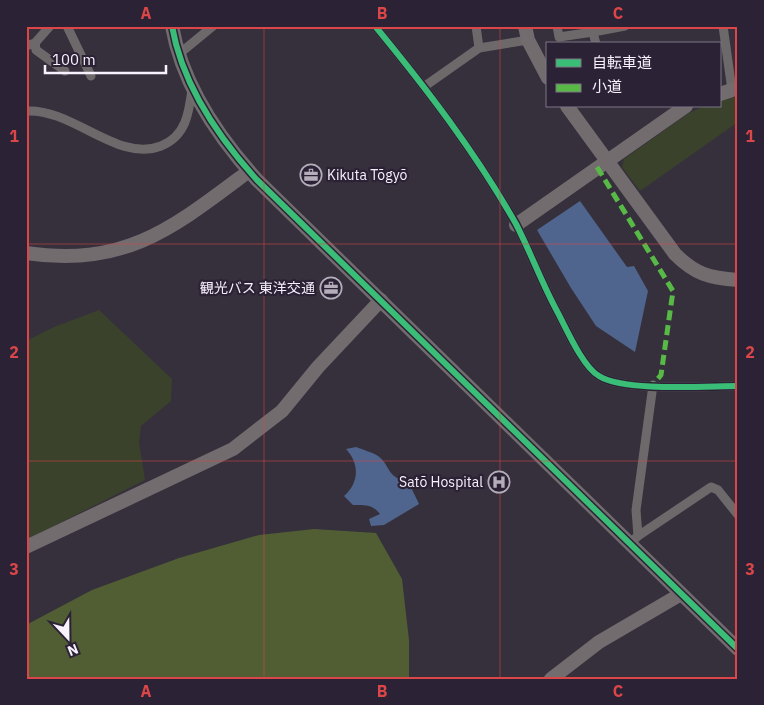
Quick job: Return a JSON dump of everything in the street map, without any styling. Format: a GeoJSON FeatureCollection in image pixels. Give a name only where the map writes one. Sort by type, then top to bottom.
{"type":"FeatureCollection","features":[{"type":"Feature","properties":{"kind":"street"},"geometry":{"type":"LineString","coordinates":[[29,46],[50,26]]}},
{"type":"Feature","properties":{"kind":"street"},"geometry":{"type":"LineString","coordinates":[[67,26],[91,76]]}},
{"type":"Feature","properties":{"kind":"street"},"geometry":{"type":"LineString","coordinates":[[172,26],[179,54],[193,86],[217,129],[249,171],[381,300],[634,539],[681,594],[738,649]]}},
{"type":"Feature","properties":{"kind":"street"},"geometry":{"type":"LineString","coordinates":[[179,54],[213,26]]}},
{"type":"Feature","properties":{"kind":"street"},"geometry":{"type":"LineString","coordinates":[[375,26],[424,86],[483,170],[516,225],[546,292],[582,356],[596,375],[608,381],[653,385],[738,386]]}},
{"type":"Feature","properties":{"kind":"street"},"geometry":{"type":"LineString","coordinates":[[476,26],[479,48]]}},
{"type":"Feature","properties":{"kind":"street"},"geometry":{"type":"LineString","coordinates":[[557,26],[559,38],[625,26]]}},
{"type":"Feature","properties":{"kind":"street"},"geometry":{"type":"LineString","coordinates":[[723,26],[724,59],[730,91]]}},
{"type":"Feature","properties":{"kind":"street"},"geometry":{"type":"LineString","coordinates":[[593,32],[596,42]]}},
{"type":"Feature","properties":{"kind":"street"},"geometry":{"type":"LineString","coordinates":[[424,86],[479,48],[527,33],[546,74]]}},
{"type":"Feature","properties":{"kind":"street"},"geometry":{"type":"LineString","coordinates":[[26,36],[29,46],[65,71]]}},
{"type":"Feature","properties":{"kind":"street"},"geometry":{"type":"LineString","coordinates":[[26,111],[52,113],[118,143],[148,151],[171,142],[182,130],[189,117],[193,86]]}},
{"type":"Feature","properties":{"kind":"street"},"geometry":{"type":"LineString","coordinates":[[568,108],[675,254],[690,268],[704,275],[738,280]]}},
{"type":"Feature","properties":{"kind":"street"},"geometry":{"type":"LineString","coordinates":[[516,225],[683,108]]}},
{"type":"Feature","properties":{"kind":"street"},"geometry":{"type":"LineString","coordinates":[[27,255],[84,256],[112,252],[138,244],[186,218],[249,171]]}},
{"type":"Feature","properties":{"kind":"street"},"geometry":{"type":"LineString","coordinates":[[26,547],[233,449],[282,411],[318,367],[381,300]]}},
{"type":"Feature","properties":{"kind":"street"},"geometry":{"type":"LineString","coordinates":[[634,539],[636,510],[653,385]]}},
{"type":"Feature","properties":{"kind":"street"},"geometry":{"type":"LineString","coordinates":[[634,539],[711,487],[718,490],[738,515]]}},
{"type":"Feature","properties":{"kind":"street"},"geometry":{"type":"LineString","coordinates":[[551,679],[599,642],[681,594]]}},
{"type":"Feature","properties":{"kind":"green space"},"geometry":{"type":"Polygon","coordinates":[[[738,96],[738,122],[640,191],[622,167],[624,159],[689,113],[700,108],[722,108],[722,100],[738,96]]]}},
{"type":"Feature","properties":{"kind":"green space"},"geometry":{"type":"Polygon","coordinates":[[[99,310],[172,379],[171,401],[141,426],[139,442],[145,480],[26,540],[26,341],[54,327],[99,310]]]}},
{"type":"Feature","properties":{"kind":"green space"},"geometry":{"type":"Polygon","coordinates":[[[314,529],[376,533],[402,579],[409,640],[409,679],[26,679],[26,625],[92,590],[179,558],[259,535],[314,529]]]}},
{"type":"Feature","properties":{"kind":"water"},"geometry":{"type":"Polygon","coordinates":[[[580,201],[627,267],[634,266],[648,291],[635,352],[596,326],[537,230],[580,201]]]}},
{"type":"Feature","properties":{"kind":"water"},"geometry":{"type":"Polygon","coordinates":[[[356,447],[382,459],[396,477],[407,479],[419,504],[384,525],[371,526],[369,519],[380,514],[365,505],[353,505],[344,496],[353,485],[356,473],[354,461],[346,449],[356,447]]]}},
{"type":"Feature","properties":{"kind":"marked path"},"geometry":{"type":"LineString","coordinates":[[597,167],[673,291],[661,375],[653,385]]}},
{"type":"Feature","properties":{"kind":"cycle path"},"geometry":{"type":"LineString","coordinates":[[172,26],[184,69],[204,109],[229,146],[257,180],[738,649]]}},
{"type":"Feature","properties":{"kind":"cycle path"},"geometry":{"type":"LineString","coordinates":[[375,26],[413,73],[467,146],[501,198],[516,224],[547,291],[581,357],[593,371],[611,381],[646,386],[738,386]]}},
{"type":"Feature","properties":{"kind":"place","name":"Kikuta Tōgyō"},"geometry":{"type":"Point","coordinates":[311,175]}},
{"type":"Feature","properties":{"kind":"place","name":"観光バス 東洋交通"},"geometry":{"type":"Point","coordinates":[331,288]}},
{"type":"Feature","properties":{"kind":"place","name":"Satō Hospital"},"geometry":{"type":"Point","coordinates":[499,482]}}]}
